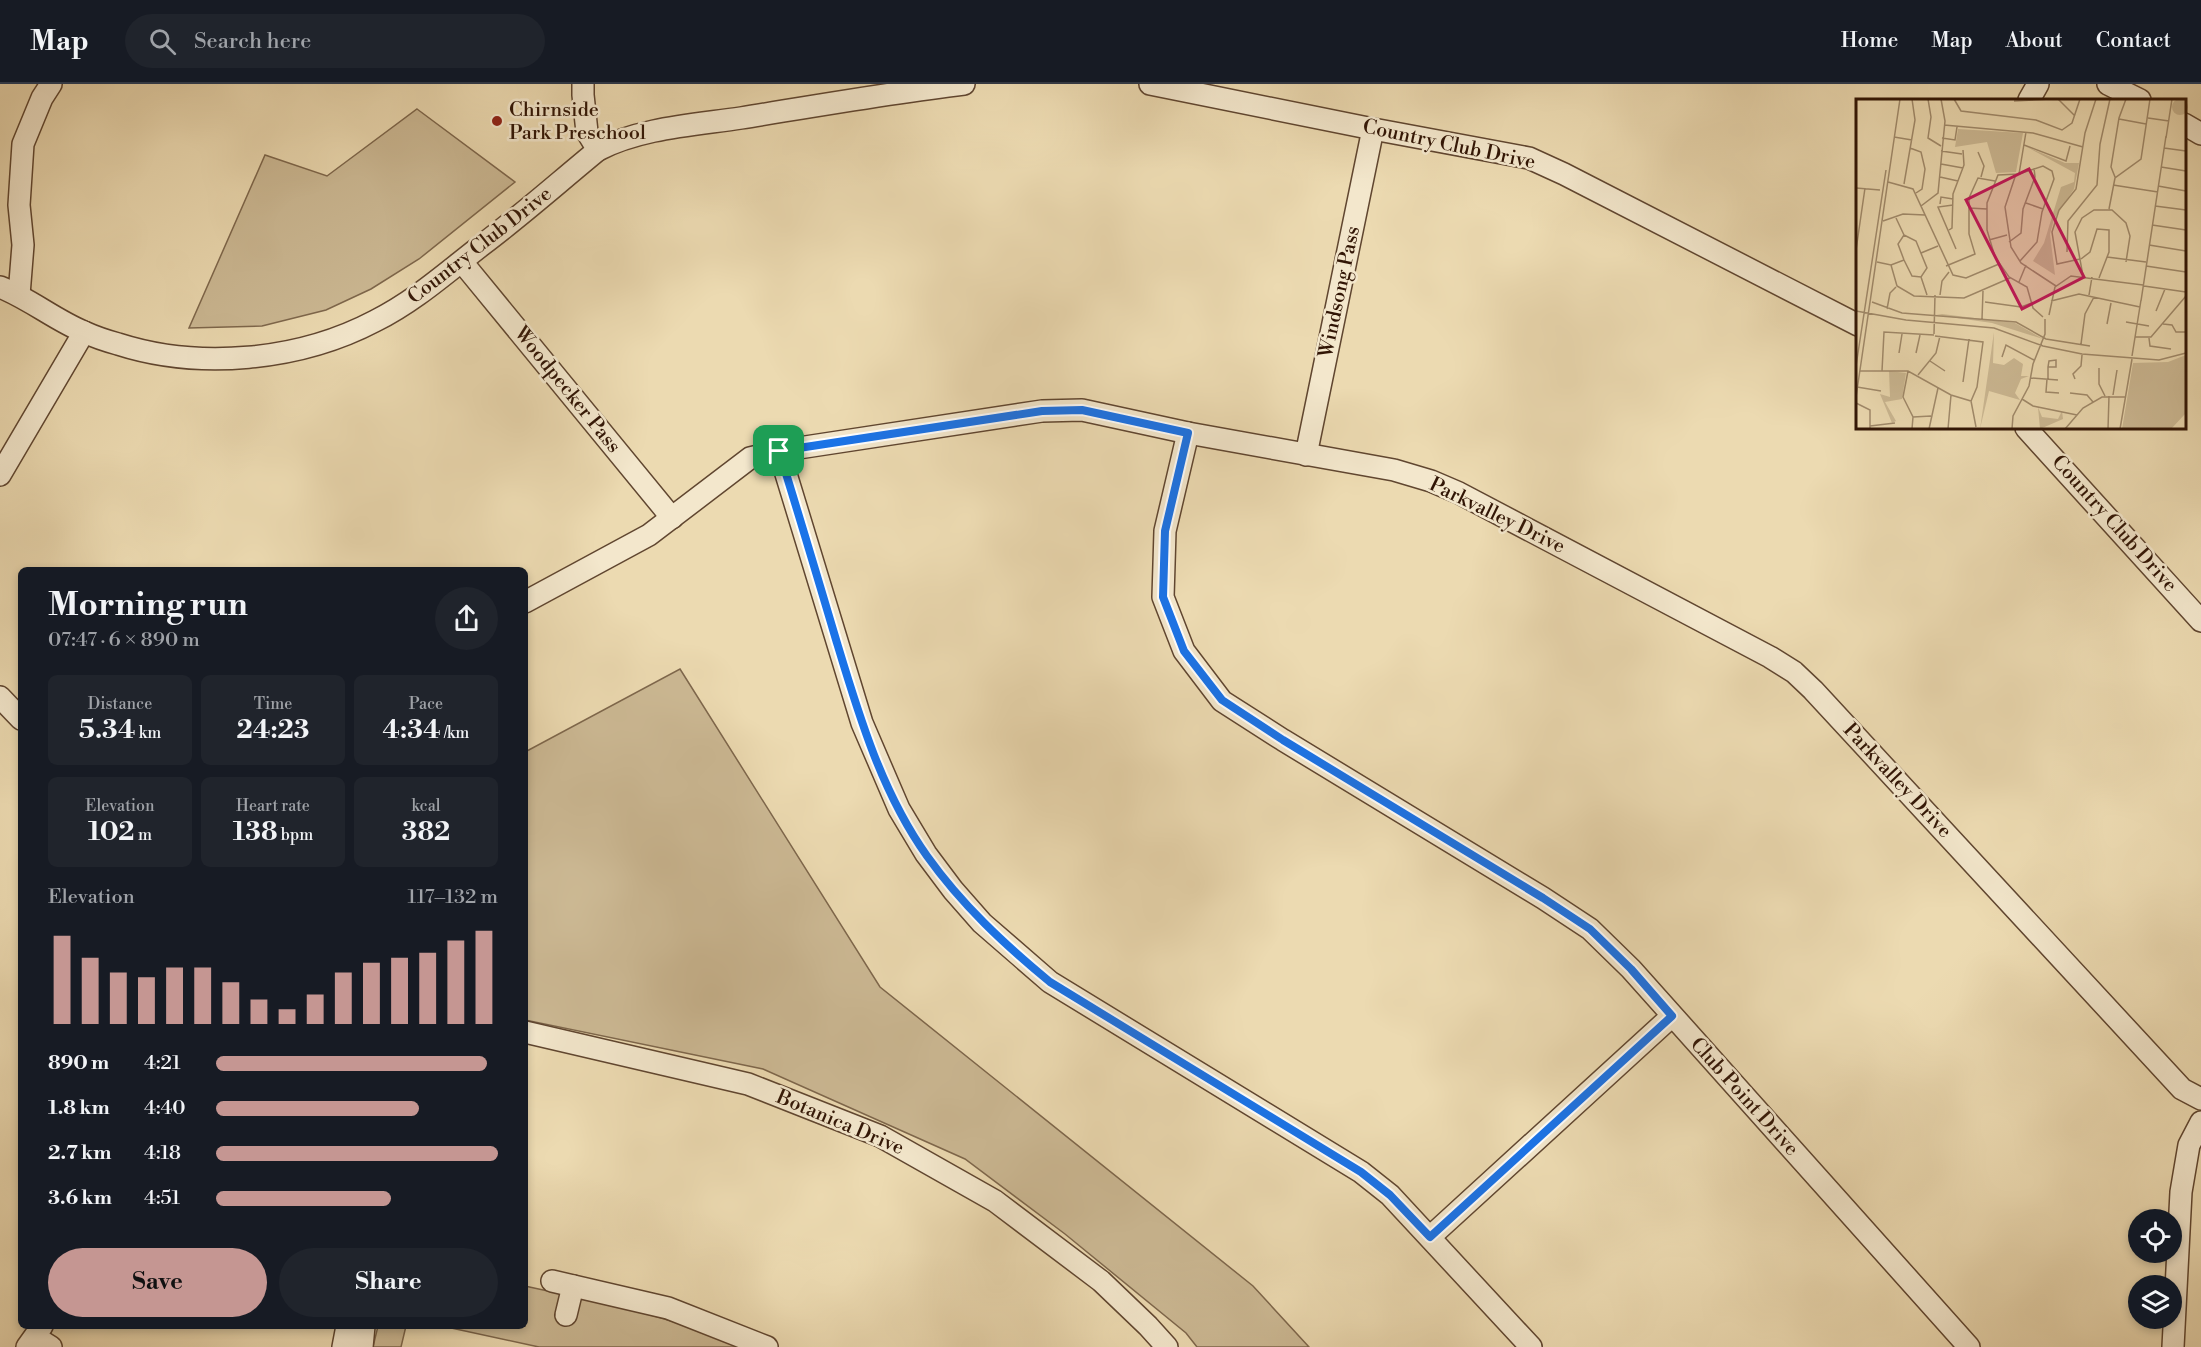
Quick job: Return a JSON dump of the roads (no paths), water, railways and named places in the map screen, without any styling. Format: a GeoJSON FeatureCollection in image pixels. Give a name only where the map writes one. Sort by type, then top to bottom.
{"type":"FeatureCollection","features":[{"type":"Feature","properties":{"kind":"street"},"geometry":{"type":"LineString","coordinates":[[10,291],[23,245],[20,205],[23,144],[31,120],[51,84]]}},
{"type":"Feature","properties":{"kind":"street"},"geometry":{"type":"LineString","coordinates":[[584,84],[587,132],[597,150]]}},
{"type":"Feature","properties":{"kind":"street","name":"Country Club Drive"},"geometry":{"type":"LineString","coordinates":[[10,291],[84,333],[120,345],[157,353],[192,358],[232,358],[303,348],[373,323],[406,304],[498,235],[597,150],[609,144],[663,130],[918,87],[964,84]]}},
{"type":"Feature","properties":{"kind":"street","name":"Country Club Drive"},"geometry":{"type":"LineString","coordinates":[[1150,84],[1529,158],[1856,324]]}},
{"type":"Feature","properties":{"kind":"street"},"geometry":{"type":"LineString","coordinates":[[2030,99],[2038,84]]}},
{"type":"Feature","properties":{"kind":"street"},"geometry":{"type":"LineString","coordinates":[[2108,84],[2138,99]]}},
{"type":"Feature","properties":{"kind":"street"},"geometry":{"type":"LineString","coordinates":[[2186,125],[2201,134]]}},
{"type":"Feature","properties":{"kind":"street","name":"Windsong Pass"},"geometry":{"type":"LineString","coordinates":[[1306,455],[1373,129]]}},
{"type":"Feature","properties":{"kind":"street","name":"Woodpecker Pass"},"geometry":{"type":"LineString","coordinates":[[462,262],[672,518]]}},
{"type":"Feature","properties":{"kind":"street"},"geometry":{"type":"LineString","coordinates":[[0,475],[84,333]]}},
{"type":"Feature","properties":{"kind":"street","name":"Parkvalley Drive"},"geometry":{"type":"LineString","coordinates":[[528,600],[637,543],[750,458],[779,451],[1042,411],[1082,410],[1188,433],[1394,471],[1431,481],[1459,493],[1794,672],[2182,1089],[2201,1099]]}},
{"type":"Feature","properties":{"kind":"street","name":"Country Club Drive"},"geometry":{"type":"LineString","coordinates":[[2027,429],[2201,621]]}},
{"type":"Feature","properties":{"kind":"street","name":"Club Point Drive"},"geometry":{"type":"LineString","coordinates":[[1188,433],[1165,531],[1163,597],[1184,651],[1222,700],[1590,929],[1631,969],[1969,1347]]}},
{"type":"Feature","properties":{"kind":"street"},"geometry":{"type":"LineString","coordinates":[[779,451],[862,723],[899,809],[926,854],[953,890],[982,923],[1050,982],[1361,1172],[1390,1195],[1531,1347]]}},
{"type":"Feature","properties":{"kind":"street"},"geometry":{"type":"LineString","coordinates":[[0,697],[18,716]]}},
{"type":"Feature","properties":{"kind":"street"},"geometry":{"type":"LineString","coordinates":[[1430,1237],[1672,1016]]}},
{"type":"Feature","properties":{"kind":"street","name":"Botanica Drive"},"geometry":{"type":"LineString","coordinates":[[528,1033],[748,1084],[880,1136],[995,1201],[1101,1281],[1167,1347]]}},
{"type":"Feature","properties":{"kind":"street"},"geometry":{"type":"LineString","coordinates":[[2173,1347],[2181,1192],[2201,1122]]}},
{"type":"Feature","properties":{"kind":"street"},"geometry":{"type":"LineString","coordinates":[[552,1281],[668,1308],[767,1347]]}},
{"type":"Feature","properties":{"kind":"street"},"geometry":{"type":"LineString","coordinates":[[566,1315],[573,1286]]}},
{"type":"Feature","properties":{"kind":"street"},"geometry":{"type":"LineString","coordinates":[[343,1347],[347,1329]]}},
{"type":"Feature","properties":{"kind":"street"},"geometry":{"type":"LineString","coordinates":[[362,1347],[364,1329]]}},
{"type":"Feature","properties":{"kind":"place","name":"Chirnside Park Preschool"},"geometry":{"type":"Point","coordinates":[497,121]}}]}
